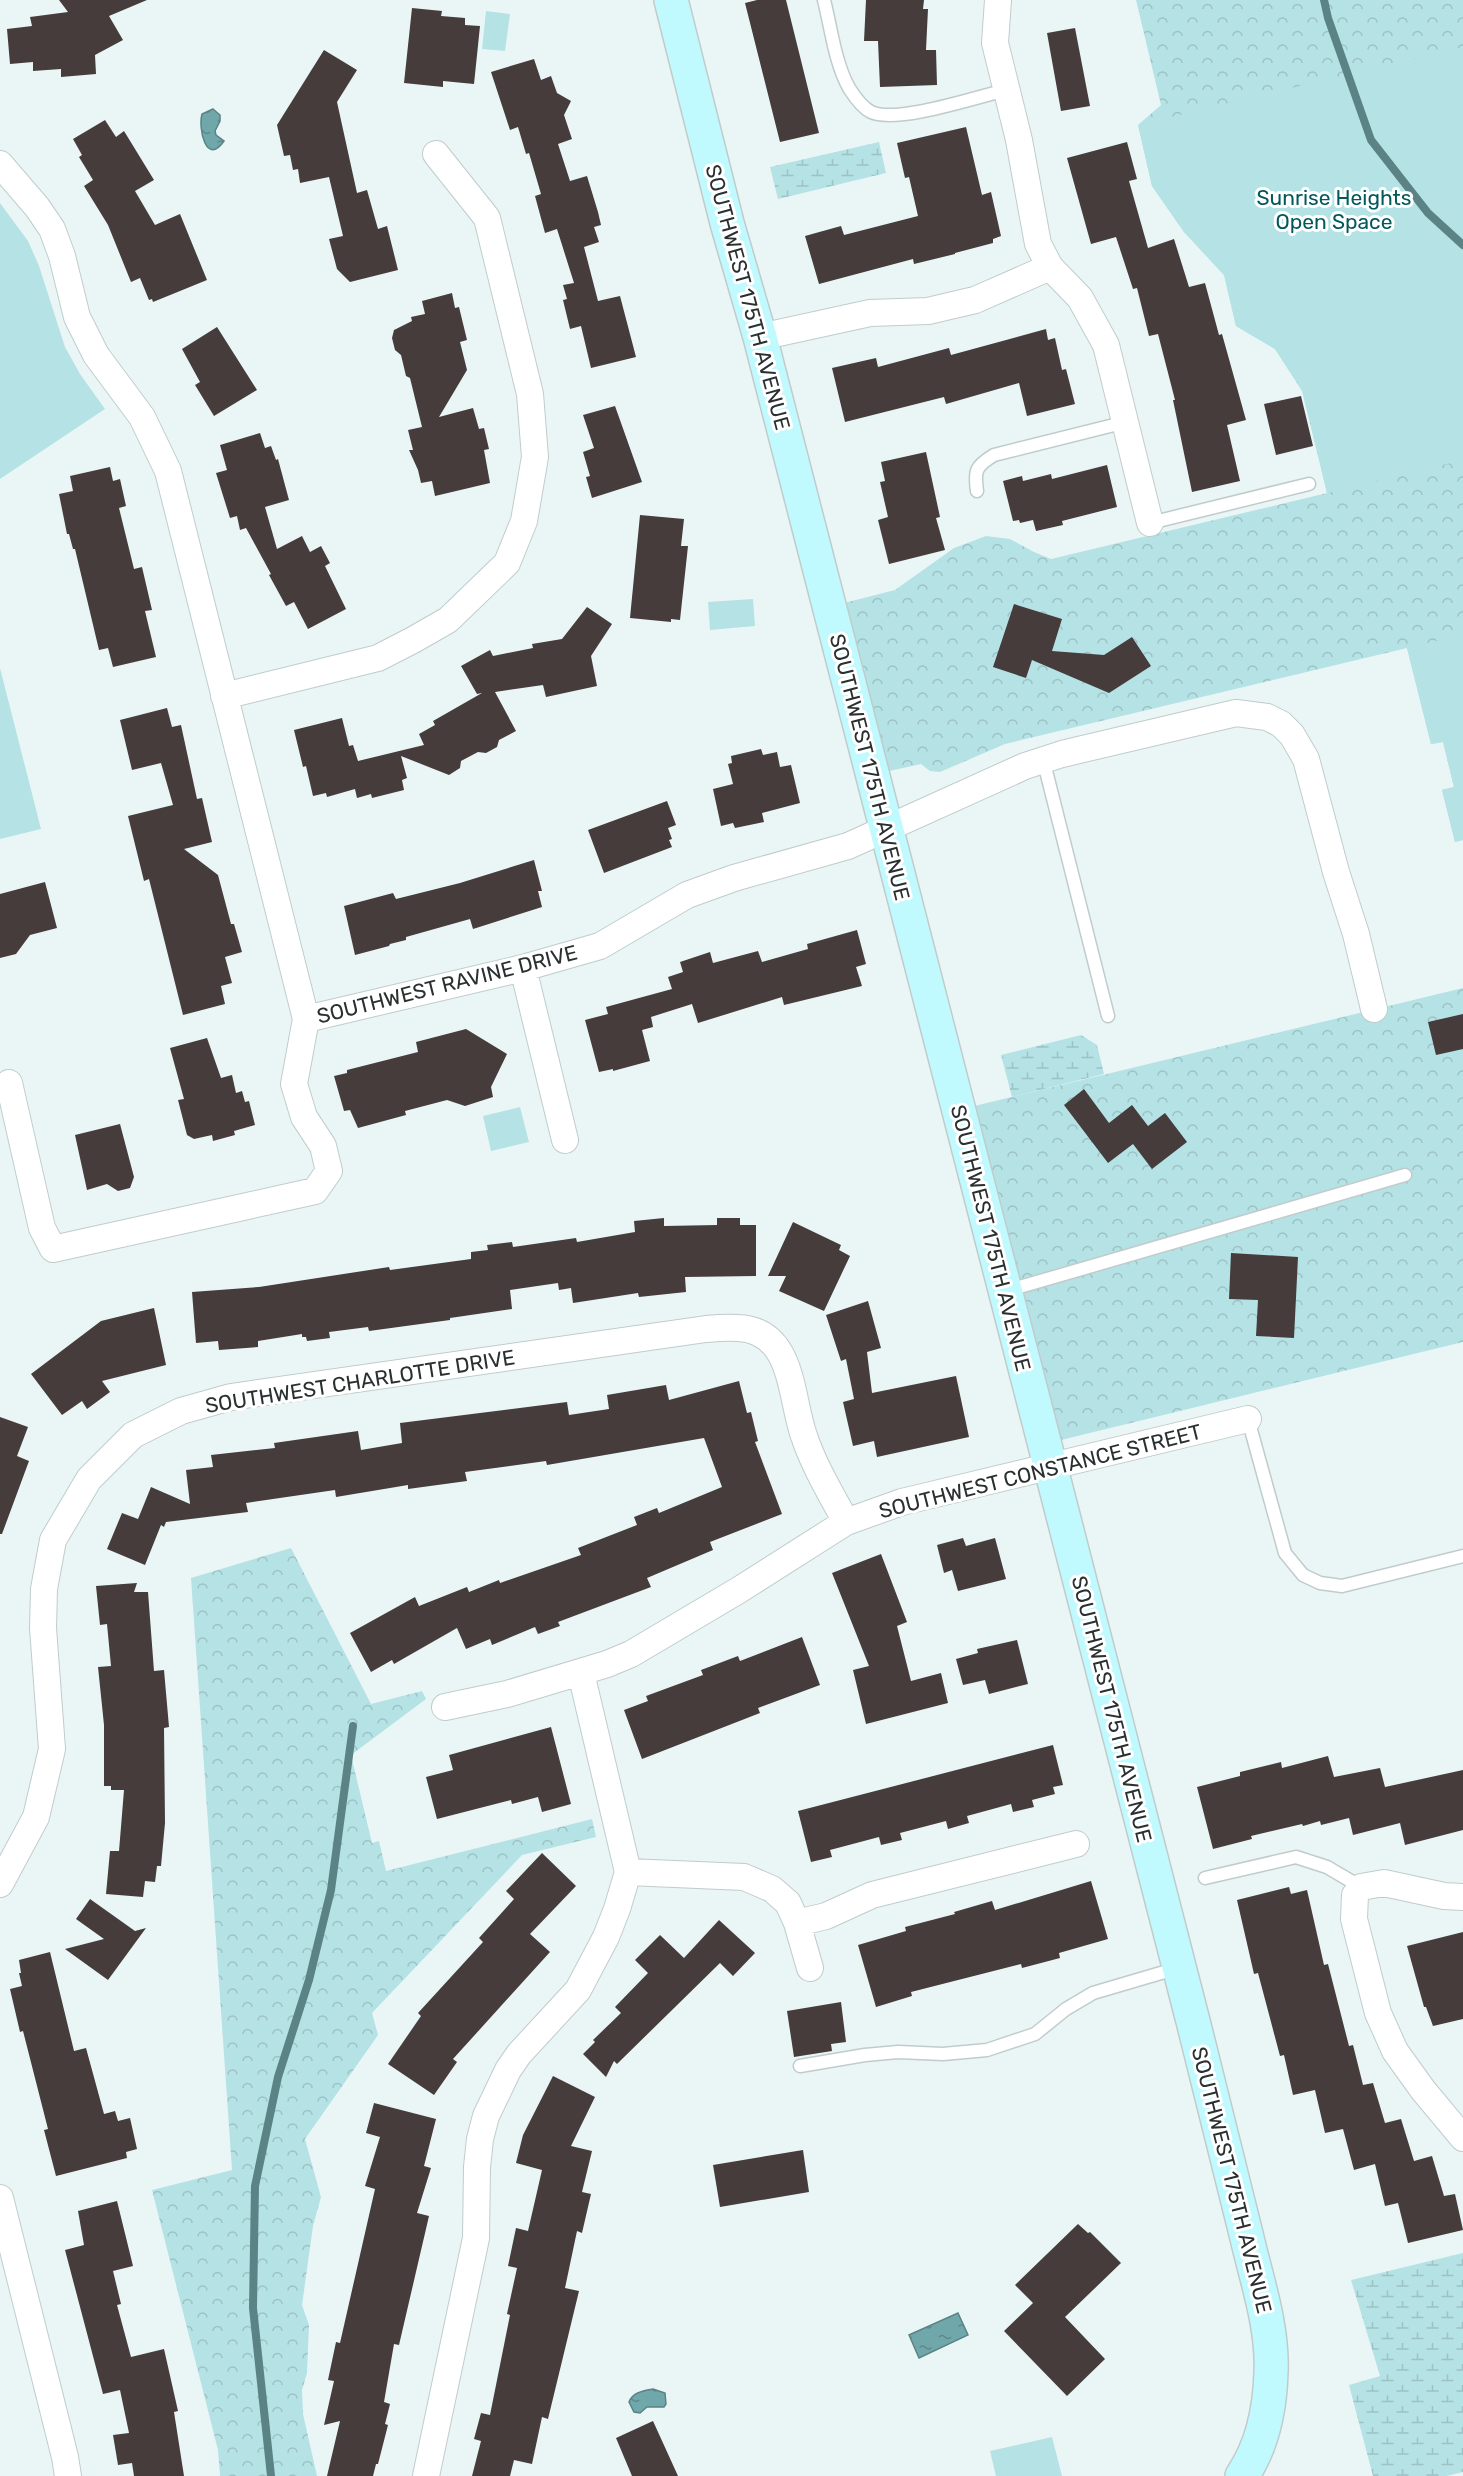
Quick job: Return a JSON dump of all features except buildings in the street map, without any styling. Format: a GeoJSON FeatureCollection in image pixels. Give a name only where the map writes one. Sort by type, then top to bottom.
{"type":"FeatureCollection","features":[{"type":"Feature","properties":{"kind":"main road","name":"SOUTHWEST 175TH AVENUE"},"geometry":{"type":"LineString","coordinates":[[671,0],[720,197],[760,337],[1179,1968],[1268,2329],[1271,2370],[1268,2415],[1254,2458],[1242,2476]]}},
{"type":"Feature","properties":{"kind":"street"},"geometry":{"type":"LineString","coordinates":[[998,0],[995,43],[1019,140],[1038,244],[1050,267],[1080,298],[1106,345],[1150,524]]}},
{"type":"Feature","properties":{"kind":"street"},"geometry":{"type":"LineString","coordinates":[[224,696],[378,658],[448,620],[507,563],[524,521],[535,457],[530,394],[487,218],[436,154]]}},
{"type":"Feature","properties":{"kind":"street","name":"SOUTHWEST RAVINE DRIVE"},"geometry":{"type":"LineString","coordinates":[[0,164],[37,207],[52,230],[62,256],[77,317],[96,355],[142,417],[168,471],[306,1019],[523,968],[600,946],[687,895],[734,878],[848,846],[1043,759],[1236,713],[1267,717],[1281,724],[1300,748],[1308,765],[1336,872],[1356,934],[1374,1009]]}},
{"type":"Feature","properties":{"kind":"street"},"geometry":{"type":"LineString","coordinates":[[760,337],[870,314],[928,311],[975,300],[1050,267]]}},
{"type":"Feature","properties":{"kind":"street"},"geometry":{"type":"LineString","coordinates":[[523,968],[565,1140]]}},
{"type":"Feature","properties":{"kind":"street"},"geometry":{"type":"LineString","coordinates":[[9,1083],[42,1228],[53,1249],[315,1191],[329,1171],[323,1146],[304,1117],[294,1084],[306,1019]]}},
{"type":"Feature","properties":{"kind":"street","name":"SOUTHWEST CHARLOTTE DRIVE"},"geometry":{"type":"LineString","coordinates":[[0,1884],[36,1817],[52,1749],[43,1628],[44,1589],[53,1540],[89,1479],[133,1435],[181,1411],[231,1397],[706,1329],[740,1328],[760,1334],[778,1349],[788,1367],[803,1435],[846,1522]]}},
{"type":"Feature","properties":{"kind":"street","name":"SOUTHWEST CONSTANCE STREET"},"geometry":{"type":"LineString","coordinates":[[445,1707],[507,1694],[581,1673],[631,1654],[740,1590],[846,1522],[902,1502],[1248,1419]]}},
{"type":"Feature","properties":{"kind":"street"},"geometry":{"type":"LineString","coordinates":[[426,2476],[476,2238],[477,2167],[480,2139],[486,2116],[508,2070],[519,2054],[578,1990],[606,1937],[628,1872],[581,1673]]}},
{"type":"Feature","properties":{"kind":"street"},"geometry":{"type":"LineString","coordinates":[[797,1923],[826,1916],[872,1895],[1076,1844]]}},
{"type":"Feature","properties":{"kind":"street"},"geometry":{"type":"LineString","coordinates":[[628,1872],[744,1877],[772,1889],[788,1903],[797,1923],[810,1968]]}},
{"type":"Feature","properties":{"kind":"street"},"geometry":{"type":"LineString","coordinates":[[1463,1897],[1444,1896],[1384,1883],[1361,1887],[1355,1895],[1354,1919],[1378,2013],[1395,2051],[1423,2090],[1463,2138]]}},
{"type":"Feature","properties":{"kind":"street"},"geometry":{"type":"LineString","coordinates":[[0,2198],[68,2476]]}},
{"type":"Feature","properties":{"kind":"lane"},"geometry":{"type":"LineString","coordinates":[[824,0],[841,68],[849,88],[860,103],[871,112],[888,116],[907,115],[1006,90]]}},
{"type":"Feature","properties":{"kind":"lane"},"geometry":{"type":"LineString","coordinates":[[977,491],[975,476],[980,463],[994,455],[1126,422]]}},
{"type":"Feature","properties":{"kind":"lane"},"geometry":{"type":"LineString","coordinates":[[1150,524],[1309,484]]}},
{"type":"Feature","properties":{"kind":"lane"},"geometry":{"type":"LineString","coordinates":[[1043,759],[1108,1016]]}},
{"type":"Feature","properties":{"kind":"lane"},"geometry":{"type":"LineString","coordinates":[[1005,1292],[1405,1175]]}},
{"type":"Feature","properties":{"kind":"lane"},"geometry":{"type":"LineString","coordinates":[[1248,1419],[1285,1553],[1303,1575],[1320,1583],[1341,1586],[1463,1556]]}},
{"type":"Feature","properties":{"kind":"lane"},"geometry":{"type":"LineString","coordinates":[[1205,1878],[1296,1857],[1327,1867],[1361,1887]]}},
{"type":"Feature","properties":{"kind":"lane"},"geometry":{"type":"LineString","coordinates":[[800,2066],[898,2052],[943,2054],[987,2050],[1035,2034],[1066,2008],[1093,1993],[1179,1968]]}},
{"type":"Feature","properties":{"kind":"green space"},"geometry":{"type":"Polygon","coordinates":[[[1136,0],[1463,0],[1463,840],[1455,842],[1442,790],[1454,787],[1443,742],[1431,744],[1407,648],[1005,744],[940,772],[930,771],[921,764],[885,772],[844,603],[895,590],[954,548],[986,536],[1010,539],[1051,559],[1327,493],[1302,391],[1275,349],[1236,326],[1224,275],[1184,232],[1152,186],[1138,125],[1161,105],[1136,0]]]}},
{"type":"Feature","properties":{"kind":"green space"},"geometry":{"type":"Polygon","coordinates":[[[486,11],[510,14],[505,51],[482,49],[486,11]]]}},
{"type":"Feature","properties":{"kind":"green space","name":"Sunrise Heights Open Space"},"geometry":{"type":"Polygon","coordinates":[[[1463,47],[1463,460],[1327,493],[1303,391],[1275,349],[1236,326],[1224,275],[1184,232],[1152,186],[1138,125],[1463,47]]]}},
{"type":"Feature","properties":{"kind":"green space"},"geometry":{"type":"Polygon","coordinates":[[[879,142],[886,173],[778,199],[770,167],[879,142]]]}},
{"type":"Feature","properties":{"kind":"green space"},"geometry":{"type":"Polygon","coordinates":[[[0,203],[28,241],[39,266],[65,347],[80,374],[105,409],[0,479],[0,203]]]}},
{"type":"Feature","properties":{"kind":"green space"},"geometry":{"type":"Polygon","coordinates":[[[753,599],[755,626],[710,630],[708,602],[753,599]]]}},
{"type":"Feature","properties":{"kind":"green space"},"geometry":{"type":"Polygon","coordinates":[[[1463,634],[1463,840],[1455,842],[1442,790],[1454,787],[1443,742],[1431,744],[1407,648],[1463,634]]]}},
{"type":"Feature","properties":{"kind":"green space"},"geometry":{"type":"Polygon","coordinates":[[[0,668],[41,829],[0,839],[0,668]]]}},
{"type":"Feature","properties":{"kind":"green space"},"geometry":{"type":"Polygon","coordinates":[[[1463,988],[1463,1342],[1057,1441],[970,1107],[1463,988]]]}},
{"type":"Feature","properties":{"kind":"green space"},"geometry":{"type":"Polygon","coordinates":[[[1081,1035],[1097,1045],[1104,1074],[1012,1097],[1001,1055],[1081,1035]]]}},
{"type":"Feature","properties":{"kind":"green space"},"geometry":{"type":"Polygon","coordinates":[[[520,1107],[529,1142],[491,1151],[483,1116],[520,1107]]]}},
{"type":"Feature","properties":{"kind":"green space"},"geometry":{"type":"Polygon","coordinates":[[[291,1548],[371,1704],[422,1691],[426,1699],[351,1755],[372,1843],[379,1841],[386,1871],[592,1819],[596,1837],[522,1855],[372,2013],[378,2035],[305,2139],[321,2197],[313,2226],[302,2305],[309,2325],[307,2373],[302,2390],[303,2414],[317,2476],[220,2476],[218,2450],[152,2190],[232,2170],[191,1578],[291,1548]]]}},
{"type":"Feature","properties":{"kind":"green space"},"geometry":{"type":"Polygon","coordinates":[[[1463,2253],[1463,2472],[1447,2476],[1373,2476],[1349,2385],[1380,2376],[1351,2280],[1463,2253]]]}},
{"type":"Feature","properties":{"kind":"green space"},"geometry":{"type":"Polygon","coordinates":[[[1052,2437],[1062,2476],[996,2476],[990,2451],[1052,2437]]]}},
{"type":"Feature","properties":{"kind":"water"},"geometry":{"type":"Polygon","coordinates":[[[213,109],[220,115],[216,135],[224,141],[218,148],[212,150],[208,148],[202,136],[201,120],[202,114],[213,109]]]}},
{"type":"Feature","properties":{"kind":"water"},"geometry":{"type":"Polygon","coordinates":[[[958,2313],[968,2335],[919,2358],[909,2335],[958,2313]]]}},
{"type":"Feature","properties":{"kind":"water"},"geometry":{"type":"Polygon","coordinates":[[[653,2389],[665,2393],[664,2407],[647,2407],[640,2413],[634,2412],[629,2402],[633,2396],[653,2389]]]}},
{"type":"Feature","properties":{"kind":"waterway"},"geometry":{"type":"LineString","coordinates":[[1324,0],[1328,18],[1371,140],[1428,213],[1463,245]]}},
{"type":"Feature","properties":{"kind":"waterway"},"geometry":{"type":"LineString","coordinates":[[271,2476],[253,2308],[255,2186],[278,2077],[309,1980],[331,1890],[353,1726]]}}]}
